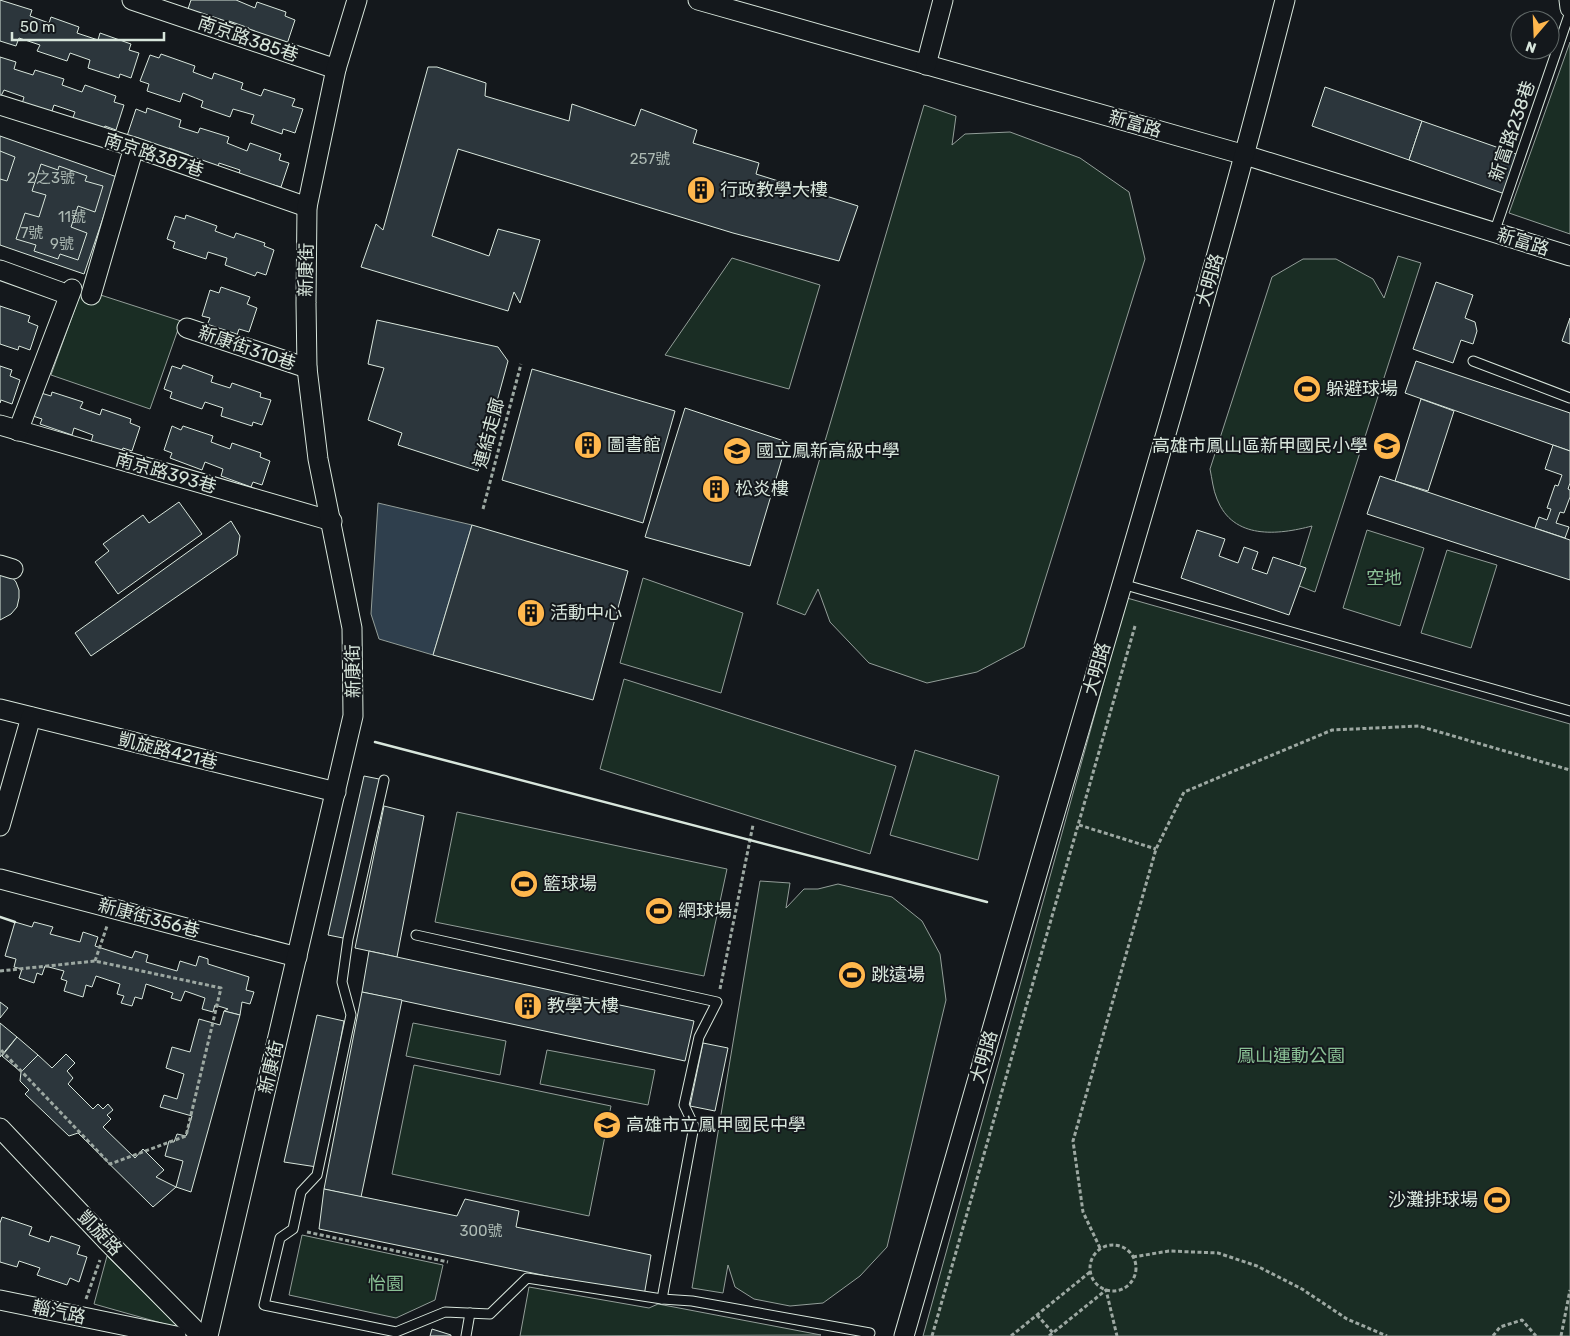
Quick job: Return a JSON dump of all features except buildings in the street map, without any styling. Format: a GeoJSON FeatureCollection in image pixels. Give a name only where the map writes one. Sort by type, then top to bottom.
{"type":"FeatureCollection","features":[{"type":"Feature","properties":{"kind":"street","name":"新康街"},"geometry":{"type":"LineString","coordinates":[[208,1336],[353,716],[352,628],[318,459],[307,368],[306,303],[307,207],[336,69],[357,0]]}},
{"type":"Feature","properties":{"kind":"street","name":"新富路"},"geometry":{"type":"LineString","coordinates":[[698,0],[1245,155],[1570,256]]}},
{"type":"Feature","properties":{"kind":"street"},"geometry":{"type":"LineString","coordinates":[[926,65],[943,0]]}},
{"type":"Feature","properties":{"kind":"street","name":"大明路"},"geometry":{"type":"LineString","coordinates":[[904,1336],[1245,155],[1285,0]]}},
{"type":"Feature","properties":{"kind":"street"},"geometry":{"type":"LineString","coordinates":[[1569,0],[1570,10]]}},
{"type":"Feature","properties":{"kind":"street","name":"南京路385巷"},"geometry":{"type":"LineString","coordinates":[[136,1],[161,5],[336,69]]}},
{"type":"Feature","properties":{"kind":"street","name":"南京路387巷"},"geometry":{"type":"LineString","coordinates":[[0,105],[134,147],[307,207]]}},
{"type":"Feature","properties":{"kind":"street"},"geometry":{"type":"LineString","coordinates":[[92,295],[134,147]]}},
{"type":"Feature","properties":{"kind":"street"},"geometry":{"type":"LineString","coordinates":[[0,270],[71,292],[9,428]]}},
{"type":"Feature","properties":{"kind":"street","name":"新康街310巷"},"geometry":{"type":"LineString","coordinates":[[187,328],[307,368]]}},
{"type":"Feature","properties":{"kind":"street","name":"南京路393巷"},"geometry":{"type":"LineString","coordinates":[[9,428],[332,521]]}},
{"type":"Feature","properties":{"kind":"street","name":"凱旋路421巷"},"geometry":{"type":"LineString","coordinates":[[0,709],[336,792]]}},
{"type":"Feature","properties":{"kind":"street"},"geometry":{"type":"LineString","coordinates":[[0,826],[31,717]]}},
{"type":"Feature","properties":{"kind":"street","name":"新康街356巷"},"geometry":{"type":"LineString","coordinates":[[0,879],[297,957]]}},
{"type":"Feature","properties":{"kind":"street","name":"凱旋路"},"geometry":{"type":"LineString","coordinates":[[0,1128],[106,1240],[201,1336]]}},
{"type":"Feature","properties":{"kind":"street","name":"輜汽路"},"geometry":{"type":"LineString","coordinates":[[0,1300],[176,1336]]}},
{"type":"Feature","properties":{"kind":"lane","name":"新富路238巷"},"geometry":{"type":"LineString","coordinates":[[1494,233],[1570,10]]}},
{"type":"Feature","properties":{"kind":"lane"},"geometry":{"type":"LineString","coordinates":[[1473,361],[1570,398]]}},
{"type":"Feature","properties":{"kind":"lane"},"geometry":{"type":"LineString","coordinates":[[1122,584],[1570,711]]}},
{"type":"Feature","properties":{"kind":"lane"},"geometry":{"type":"LineString","coordinates":[[384,780],[348,939],[342,982],[351,1015],[317,1175],[301,1192],[293,1229],[280,1238],[264,1305],[396,1332],[444,1312],[490,1314],[527,1278],[662,1299],[692,1301],[870,1333]]}},
{"type":"Feature","properties":{"kind":"lane"},"geometry":{"type":"LineString","coordinates":[[416,935],[717,1002],[699,1037],[684,1105],[694,1126],[662,1299]]}},
{"type":"Feature","properties":{"kind":"lane"},"geometry":{"type":"LineString","coordinates":[[466,1336],[470,1313]]}},
{"type":"Feature","properties":{"kind":"path","name":"連結走廊"},"geometry":{"type":"LineString","coordinates":[[483,509],[521,364]]}},
{"type":"Feature","properties":{"kind":"path"},"geometry":{"type":"LineString","coordinates":[[932,1336],[1135,626]]}},
{"type":"Feature","properties":{"kind":"path"},"geometry":{"type":"LineString","coordinates":[[1100,1248],[1083,1212],[1073,1141],[1156,849],[1184,792],[1332,730],[1420,726],[1570,770]]}},
{"type":"Feature","properties":{"kind":"path"},"geometry":{"type":"LineString","coordinates":[[717,1002],[753,826]]}},
{"type":"Feature","properties":{"kind":"path"},"geometry":{"type":"LineString","coordinates":[[1078,826],[1156,849]]}},
{"type":"Feature","properties":{"kind":"path"},"geometry":{"type":"LineString","coordinates":[[94,961],[112,908]]}},
{"type":"Feature","properties":{"kind":"path"},"geometry":{"type":"LineString","coordinates":[[0,970],[94,961],[222,988],[186,1136],[110,1164],[0,1049]]}},
{"type":"Feature","properties":{"kind":"path"},"geometry":{"type":"LineString","coordinates":[[293,1229],[448,1262]]}},
{"type":"Feature","properties":{"kind":"path"},"geometry":{"type":"LineString","coordinates":[[80,1316],[106,1240]]}},
{"type":"Feature","properties":{"kind":"path"},"geometry":{"type":"LineString","coordinates":[[1114,1245],[1128,1251],[1133,1256],[1135,1271],[1133,1278],[1122,1289],[1106,1290],[1094,1281],[1090,1272],[1091,1260],[1094,1253],[1100,1248],[1114,1245]]}},
{"type":"Feature","properties":{"kind":"path"},"geometry":{"type":"LineString","coordinates":[[1133,1256],[1169,1250],[1218,1253],[1257,1266],[1302,1289],[1347,1319],[1388,1336]]}},
{"type":"Feature","properties":{"kind":"path"},"geometry":{"type":"LineString","coordinates":[[1011,1336],[1090,1272]]}},
{"type":"Feature","properties":{"kind":"path"},"geometry":{"type":"LineString","coordinates":[[1049,1336],[1106,1290]]}},
{"type":"Feature","properties":{"kind":"path"},"geometry":{"type":"LineString","coordinates":[[1106,1290],[1117,1336]]}},
{"type":"Feature","properties":{"kind":"path"},"geometry":{"type":"LineString","coordinates":[[1561,1336],[1570,1290]]}},
{"type":"Feature","properties":{"kind":"path"},"geometry":{"type":"LineString","coordinates":[[1037,1315],[1053,1333]]}},
{"type":"Feature","properties":{"kind":"path"},"geometry":{"type":"LineString","coordinates":[[1493,1336],[1500,1327],[1522,1320],[1536,1336]]}},
{"type":"Feature","properties":{"kind":"green space"},"geometry":{"type":"Polygon","coordinates":[[[1570,42],[1570,234],[1509,213],[1570,42]]]}},
{"type":"Feature","properties":{"kind":"green space"},"geometry":{"type":"Polygon","coordinates":[[[924,105],[956,116],[952,145],[965,134],[1010,132],[1080,158],[1129,192],[1145,259],[1024,647],[977,672],[927,683],[869,663],[830,622],[818,589],[805,615],[777,604],[924,105]]]}},
{"type":"Feature","properties":{"kind":"green space"},"geometry":{"type":"Polygon","coordinates":[[[1398,256],[1421,263],[1315,592],[1294,584],[1312,526],[1271,532],[1245,528],[1234,522],[1224,512],[1217,499],[1210,469],[1272,277],[1303,259],[1336,259],[1373,279],[1384,298],[1398,256]]]}},
{"type":"Feature","properties":{"kind":"green space"},"geometry":{"type":"Polygon","coordinates":[[[732,258],[820,285],[789,389],[665,355],[732,258]]]}},
{"type":"Feature","properties":{"kind":"green space"},"geometry":{"type":"Polygon","coordinates":[[[82,289],[181,321],[150,409],[51,375],[82,289]]]}},
{"type":"Feature","properties":{"kind":"green space","name":"空地"},"geometry":{"type":"Polygon","coordinates":[[[1367,530],[1424,548],[1400,626],[1343,608],[1367,530]]]}},
{"type":"Feature","properties":{"kind":"green space"},"geometry":{"type":"Polygon","coordinates":[[[1447,550],[1497,565],[1471,648],[1421,633],[1447,550]]]}},
{"type":"Feature","properties":{"kind":"green space"},"geometry":{"type":"Polygon","coordinates":[[[643,578],[743,613],[721,693],[620,663],[643,578]]]}},
{"type":"Feature","properties":{"kind":"green space","name":"鳳山運動公園"},"geometry":{"type":"Polygon","coordinates":[[[1127,598],[1570,724],[1570,1336],[923,1336],[1127,598]]]}},
{"type":"Feature","properties":{"kind":"green space"},"geometry":{"type":"Polygon","coordinates":[[[624,679],[896,766],[870,854],[600,769],[624,679]]]}},
{"type":"Feature","properties":{"kind":"green space"},"geometry":{"type":"Polygon","coordinates":[[[915,750],[999,776],[978,860],[890,835],[915,750]]]}},
{"type":"Feature","properties":{"kind":"green space"},"geometry":{"type":"Polygon","coordinates":[[[457,812],[727,869],[704,976],[435,922],[457,812]]]}},
{"type":"Feature","properties":{"kind":"green space"},"geometry":{"type":"Polygon","coordinates":[[[760,881],[790,883],[786,908],[804,889],[818,889],[838,884],[892,897],[922,921],[940,954],[946,1000],[887,1247],[860,1276],[823,1303],[790,1306],[754,1299],[735,1287],[728,1265],[723,1293],[692,1288],[760,881]]]}},
{"type":"Feature","properties":{"kind":"green space"},"geometry":{"type":"Polygon","coordinates":[[[413,1023],[506,1041],[500,1075],[406,1056],[413,1023]]]}},
{"type":"Feature","properties":{"kind":"green space"},"geometry":{"type":"Polygon","coordinates":[[[547,1050],[655,1070],[648,1105],[540,1084],[547,1050]]]}},
{"type":"Feature","properties":{"kind":"green space"},"geometry":{"type":"Polygon","coordinates":[[[414,1065],[611,1106],[589,1216],[392,1174],[414,1065]]]}},
{"type":"Feature","properties":{"kind":"green space","name":"怡園"},"geometry":{"type":"Polygon","coordinates":[[[302,1235],[443,1265],[435,1300],[396,1318],[289,1295],[302,1235]]]}},
{"type":"Feature","properties":{"kind":"green space"},"geometry":{"type":"Polygon","coordinates":[[[107,1256],[179,1328],[94,1304],[107,1256]]]}},
{"type":"Feature","properties":{"kind":"green space"},"geometry":{"type":"Polygon","coordinates":[[[529,1287],[649,1308],[658,1304],[821,1335],[520,1336],[529,1287]]]}},
{"type":"Feature","properties":{"kind":"water"},"geometry":{"type":"Polygon","coordinates":[[[378,503],[472,525],[433,655],[379,639],[371,614],[378,503]]]}},
{"type":"Feature","properties":{"kind":"wall"},"geometry":{"type":"LineString","coordinates":[[375,742],[987,902]]}},
{"type":"Feature","properties":{"kind":"wall"},"geometry":{"type":"LineString","coordinates":[[0,917],[15,922]]}},
{"type":"Feature","properties":{"kind":"place","name":"行政教學大樓"},"geometry":{"type":"Point","coordinates":[701,190]}},
{"type":"Feature","properties":{"kind":"place","name":"躲避球場"},"geometry":{"type":"Point","coordinates":[1307,389]}},
{"type":"Feature","properties":{"kind":"place","name":"圖書館"},"geometry":{"type":"Point","coordinates":[588,445]}},
{"type":"Feature","properties":{"kind":"place","name":"高雄市鳳山區新甲國民小學"},"geometry":{"type":"Point","coordinates":[1387,446]}},
{"type":"Feature","properties":{"kind":"place","name":"國立鳳新高級中學"},"geometry":{"type":"Point","coordinates":[737,451]}},
{"type":"Feature","properties":{"kind":"place","name":"松炎樓"},"geometry":{"type":"Point","coordinates":[716,489]}},
{"type":"Feature","properties":{"kind":"place","name":"活動中心"},"geometry":{"type":"Point","coordinates":[531,613]}},
{"type":"Feature","properties":{"kind":"place","name":"籃球場"},"geometry":{"type":"Point","coordinates":[524,884]}},
{"type":"Feature","properties":{"kind":"place","name":"網球場"},"geometry":{"type":"Point","coordinates":[659,911]}},
{"type":"Feature","properties":{"kind":"place","name":"跳遠場"},"geometry":{"type":"Point","coordinates":[852,975]}},
{"type":"Feature","properties":{"kind":"place","name":"教學大樓"},"geometry":{"type":"Point","coordinates":[528,1006]}},
{"type":"Feature","properties":{"kind":"place","name":"高雄市立鳳甲國民中學"},"geometry":{"type":"Point","coordinates":[607,1125]}},
{"type":"Feature","properties":{"kind":"place","name":"沙灘排球場"},"geometry":{"type":"Point","coordinates":[1497,1200]}}]}
